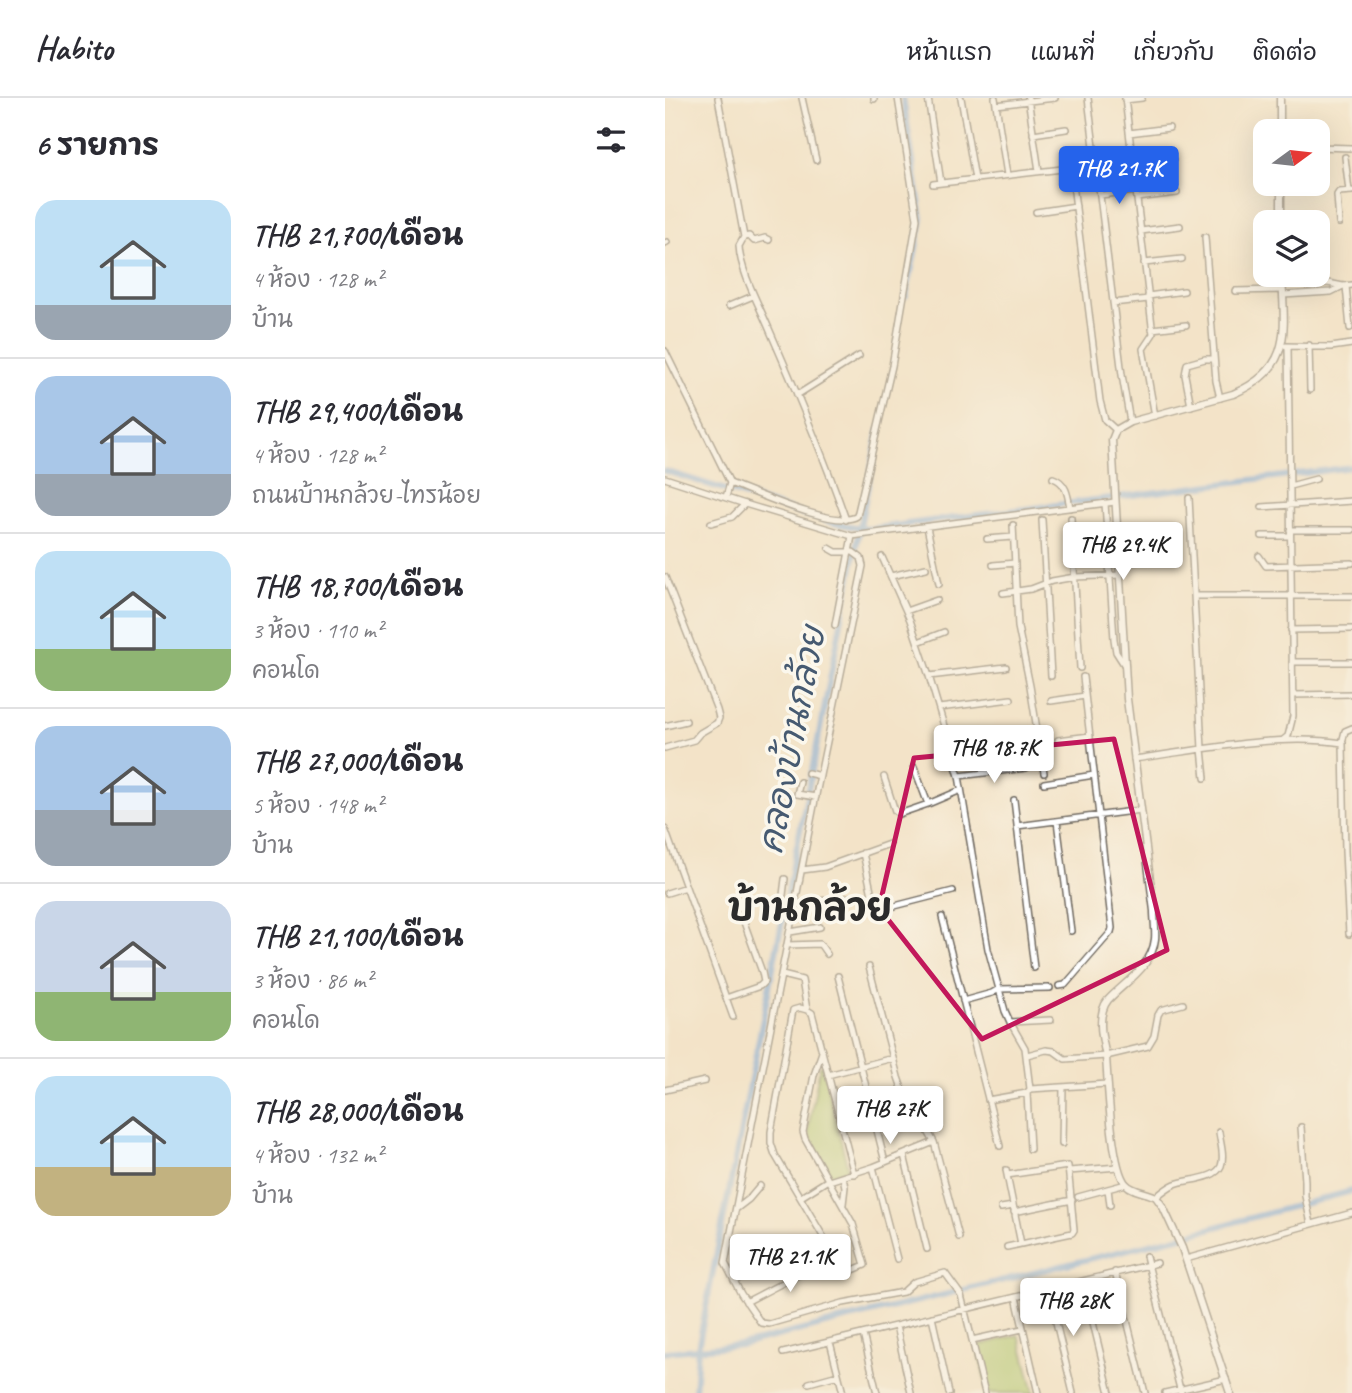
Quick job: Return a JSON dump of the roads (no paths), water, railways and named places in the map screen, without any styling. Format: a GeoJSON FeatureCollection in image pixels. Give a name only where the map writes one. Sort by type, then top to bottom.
{"type":"FeatureCollection","features":[{"type":"Feature","properties":{"kind":"street"},"geometry":{"type":"LineString","coordinates":[[718,98],[744,237],[739,249],[753,296],[797,395],[846,520]]}},
{"type":"Feature","properties":{"kind":"street"},"geometry":{"type":"LineString","coordinates":[[803,98],[816,160]]}},
{"type":"Feature","properties":{"kind":"street"},"geometry":{"type":"LineString","coordinates":[[729,485],[819,516],[852,520],[857,516],[892,366],[917,219],[898,98]]}},
{"type":"Feature","properties":{"kind":"street"},"geometry":{"type":"LineString","coordinates":[[928,98],[941,183]]}},
{"type":"Feature","properties":{"kind":"street"},"geometry":{"type":"LineString","coordinates":[[961,98],[975,179]]}},
{"type":"Feature","properties":{"kind":"street"},"geometry":{"type":"LineString","coordinates":[[1007,175],[995,101],[1055,98]]}},
{"type":"Feature","properties":{"kind":"street"},"geometry":{"type":"LineString","coordinates":[[1088,98],[1130,422]]}},
{"type":"Feature","properties":{"kind":"street"},"geometry":{"type":"LineString","coordinates":[[1142,98],[1125,99],[1153,334],[1143,349],[1154,416]]}},
{"type":"Feature","properties":{"kind":"street"},"geometry":{"type":"LineString","coordinates":[[1280,98],[1280,119]]}},
{"type":"Feature","properties":{"kind":"street"},"geometry":{"type":"LineString","coordinates":[[1028,100],[1039,171]]}},
{"type":"Feature","properties":{"kind":"street"},"geometry":{"type":"LineString","coordinates":[[1129,133],[1169,128]]}},
{"type":"Feature","properties":{"kind":"street"},"geometry":{"type":"LineString","coordinates":[[1033,134],[1066,129]]}},
{"type":"Feature","properties":{"kind":"street"},"geometry":{"type":"LineString","coordinates":[[1330,147],[1352,148]]}},
{"type":"Feature","properties":{"kind":"street"},"geometry":{"type":"LineString","coordinates":[[1339,223],[1336,195],[1350,191],[1345,158]]}},
{"type":"Feature","properties":{"kind":"street"},"geometry":{"type":"LineString","coordinates":[[1133,165],[1173,160]]}},
{"type":"Feature","properties":{"kind":"street"},"geometry":{"type":"LineString","coordinates":[[933,184],[1071,168],[1101,401],[1105,420],[1117,430]]}},
{"type":"Feature","properties":{"kind":"street"},"geometry":{"type":"LineString","coordinates":[[1100,195],[1177,193]]}},
{"type":"Feature","properties":{"kind":"street"},"geometry":{"type":"LineString","coordinates":[[1036,212],[1076,206]]}},
{"type":"Feature","properties":{"kind":"street"},"geometry":{"type":"LineString","coordinates":[[1140,230],[1180,226]]}},
{"type":"Feature","properties":{"kind":"street"},"geometry":{"type":"LineString","coordinates":[[744,237],[749,236],[754,241],[765,238],[769,240]]}},
{"type":"Feature","properties":{"kind":"street"},"geometry":{"type":"LineString","coordinates":[[1205,237],[1216,381],[1220,398]]}},
{"type":"Feature","properties":{"kind":"street"},"geometry":{"type":"LineString","coordinates":[[1144,263],[1182,259]]}},
{"type":"Feature","properties":{"kind":"street"},"geometry":{"type":"LineString","coordinates":[[1282,290],[1328,283],[1347,286]]}},
{"type":"Feature","properties":{"kind":"street"},"geometry":{"type":"LineString","coordinates":[[1235,291],[1331,292],[1347,286]]}},
{"type":"Feature","properties":{"kind":"street"},"geometry":{"type":"LineString","coordinates":[[1347,286],[1350,328]]}},
{"type":"Feature","properties":{"kind":"street"},"geometry":{"type":"LineString","coordinates":[[1282,290],[1290,464],[1293,695],[1291,729],[1288,736],[1282,740]]}},
{"type":"Feature","properties":{"kind":"street"},"geometry":{"type":"LineString","coordinates":[[1113,303],[1184,291]]}},
{"type":"Feature","properties":{"kind":"street"},"geometry":{"type":"LineString","coordinates":[[729,306],[753,296]]}},
{"type":"Feature","properties":{"kind":"street"},"geometry":{"type":"LineString","coordinates":[[1152,329],[1186,325]]}},
{"type":"Feature","properties":{"kind":"street"},"geometry":{"type":"LineString","coordinates":[[1285,345],[1331,347],[1352,344]]}},
{"type":"Feature","properties":{"kind":"street"},"geometry":{"type":"LineString","coordinates":[[1230,1393],[1174,1229],[1156,1197],[1131,1188],[1126,1184],[1118,1167],[1107,1084],[1106,1056],[1101,1031],[1103,1009],[1108,1000],[1145,964],[1154,941],[1154,912],[1125,666],[1112,440],[1117,430],[1130,422],[1243,390],[1262,377],[1285,345]]}},
{"type":"Feature","properties":{"kind":"street"},"geometry":{"type":"LineString","coordinates":[[1309,345],[1310,390]]}},
{"type":"Feature","properties":{"kind":"street"},"geometry":{"type":"LineString","coordinates":[[665,351],[729,485],[726,496]]}},
{"type":"Feature","properties":{"kind":"street"},"geometry":{"type":"LineString","coordinates":[[797,395],[859,356]]}},
{"type":"Feature","properties":{"kind":"street"},"geometry":{"type":"LineString","coordinates":[[1191,406],[1185,375],[1187,364],[1214,359]]}},
{"type":"Feature","properties":{"kind":"street"},"geometry":{"type":"LineString","coordinates":[[665,478],[854,536],[1105,503],[1115,498]]}},
{"type":"Feature","properties":{"kind":"street"},"geometry":{"type":"LineString","coordinates":[[1053,478],[1062,483],[1070,507]]}},
{"type":"Feature","properties":{"kind":"street"},"geometry":{"type":"LineString","coordinates":[[1290,486],[1316,479]]}},
{"type":"Feature","properties":{"kind":"street"},"geometry":{"type":"LineString","coordinates":[[1189,498],[1205,778]]}},
{"type":"Feature","properties":{"kind":"street"},"geometry":{"type":"LineString","coordinates":[[1262,507],[1352,501]]}},
{"type":"Feature","properties":{"kind":"street"},"geometry":{"type":"LineString","coordinates":[[1105,503],[1116,652],[1125,666]]}},
{"type":"Feature","properties":{"kind":"street"},"geometry":{"type":"LineString","coordinates":[[711,523],[732,517],[745,504]]}},
{"type":"Feature","properties":{"kind":"street"},"geometry":{"type":"LineString","coordinates":[[1071,517],[1080,668]]}},
{"type":"Feature","properties":{"kind":"street"},"geometry":{"type":"LineString","coordinates":[[1042,520],[1051,676]]}},
{"type":"Feature","properties":{"kind":"street"},"geometry":{"type":"LineString","coordinates":[[1013,526],[1018,627],[1044,773]]}},
{"type":"Feature","properties":{"kind":"street"},"geometry":{"type":"LineString","coordinates":[[927,527],[939,584]]}},
{"type":"Feature","properties":{"kind":"street"},"geometry":{"type":"LineString","coordinates":[[1262,536],[1352,530]]}},
{"type":"Feature","properties":{"kind":"street"},"geometry":{"type":"LineString","coordinates":[[835,625],[854,536]]}},
{"type":"Feature","properties":{"kind":"street"},"geometry":{"type":"LineString","coordinates":[[987,540],[1013,537]]}},
{"type":"Feature","properties":{"kind":"street"},"geometry":{"type":"LineString","coordinates":[[829,548],[836,552],[851,552],[861,558],[863,566],[793,906],[726,1263],[746,1302],[761,1323],[769,1324],[843,1303],[903,1292],[914,1282],[953,1271]]}},
{"type":"Feature","properties":{"kind":"street"},"geometry":{"type":"LineString","coordinates":[[1259,556],[1266,566],[1352,564]]}},
{"type":"Feature","properties":{"kind":"street"},"geometry":{"type":"LineString","coordinates":[[882,557],[918,642],[959,776],[988,949],[1010,1022],[1027,1055],[1030,1149]]}},
{"type":"Feature","properties":{"kind":"street"},"geometry":{"type":"LineString","coordinates":[[993,565],[1015,563]]}},
{"type":"Feature","properties":{"kind":"street"},"geometry":{"type":"LineString","coordinates":[[891,576],[926,568]]}},
{"type":"Feature","properties":{"kind":"street"},"geometry":{"type":"LineString","coordinates":[[1003,593],[1031,589],[1075,577],[1120,575]]}},
{"type":"Feature","properties":{"kind":"street"},"geometry":{"type":"LineString","coordinates":[[665,577],[719,719],[717,723],[699,733],[694,740],[665,748]]}},
{"type":"Feature","properties":{"kind":"street"},"geometry":{"type":"LineString","coordinates":[[1194,596],[1352,596]]}},
{"type":"Feature","properties":{"kind":"street"},"geometry":{"type":"LineString","coordinates":[[906,611],[937,600]]}},
{"type":"Feature","properties":{"kind":"street"},"geometry":{"type":"LineString","coordinates":[[1291,630],[1352,629]]}},
{"type":"Feature","properties":{"kind":"street"},"geometry":{"type":"LineString","coordinates":[[918,642],[944,632]]}},
{"type":"Feature","properties":{"kind":"street"},"geometry":{"type":"LineString","coordinates":[[1292,662],[1352,662]]}},
{"type":"Feature","properties":{"kind":"street"},"geometry":{"type":"LineString","coordinates":[[929,676],[1006,667]]}},
{"type":"Feature","properties":{"kind":"street"},"geometry":{"type":"LineString","coordinates":[[1059,986],[1065,985],[1112,930],[1083,677]]}},
{"type":"Feature","properties":{"kind":"street"},"geometry":{"type":"LineString","coordinates":[[1293,695],[1352,695]]}},
{"type":"Feature","properties":{"kind":"street"},"geometry":{"type":"LineString","coordinates":[[1051,701],[1085,696]]}},
{"type":"Feature","properties":{"kind":"street"},"geometry":{"type":"LineString","coordinates":[[939,708],[1011,699]]}},
{"type":"Feature","properties":{"kind":"street"},"geometry":{"type":"LineString","coordinates":[[665,726],[686,721]]}},
{"type":"Feature","properties":{"kind":"street"},"geometry":{"type":"LineString","coordinates":[[1349,934],[1342,743],[1345,731],[1352,728]]}},
{"type":"Feature","properties":{"kind":"street"},"geometry":{"type":"LineString","coordinates":[[948,740],[1019,732]]}},
{"type":"Feature","properties":{"kind":"street"},"geometry":{"type":"LineString","coordinates":[[1058,740],[1090,736]]}},
{"type":"Feature","properties":{"kind":"street"},"geometry":{"type":"LineString","coordinates":[[1134,759],[1282,740],[1342,743]]}},
{"type":"Feature","properties":{"kind":"street"},"geometry":{"type":"LineString","coordinates":[[1344,761],[1352,761]]}},
{"type":"Feature","properties":{"kind":"street"},"geometry":{"type":"LineString","coordinates":[[914,767],[928,804]]}},
{"type":"Feature","properties":{"kind":"street"},"geometry":{"type":"LineString","coordinates":[[959,776],[1025,768]]}},
{"type":"Feature","properties":{"kind":"street"},"geometry":{"type":"LineString","coordinates":[[809,774],[819,776]]}},
{"type":"Feature","properties":{"kind":"street"},"geometry":{"type":"LineString","coordinates":[[1044,783],[1094,775]]}},
{"type":"Feature","properties":{"kind":"street"},"geometry":{"type":"LineString","coordinates":[[884,777],[897,813],[961,790]]}},
{"type":"Feature","properties":{"kind":"street"},"geometry":{"type":"LineString","coordinates":[[800,782],[796,792],[799,795],[815,797]]}},
{"type":"Feature","properties":{"kind":"street"},"geometry":{"type":"LineString","coordinates":[[1345,794],[1352,794]]}},
{"type":"Feature","properties":{"kind":"street"},"geometry":{"type":"LineString","coordinates":[[1014,800],[1034,968]]}},
{"type":"Feature","properties":{"kind":"street"},"geometry":{"type":"LineString","coordinates":[[1017,826],[1141,810]]}},
{"type":"Feature","properties":{"kind":"street"},"geometry":{"type":"LineString","coordinates":[[1057,821],[1071,930]]}},
{"type":"Feature","properties":{"kind":"street"},"geometry":{"type":"LineString","coordinates":[[665,829],[733,1017]]}},
{"type":"Feature","properties":{"kind":"street"},"geometry":{"type":"LineString","coordinates":[[1345,833],[1352,833]]}},
{"type":"Feature","properties":{"kind":"street"},"geometry":{"type":"LineString","coordinates":[[802,870],[825,867],[888,844]]}},
{"type":"Feature","properties":{"kind":"street"},"geometry":{"type":"LineString","coordinates":[[863,853],[872,895],[876,903],[887,908],[953,891]]}},
{"type":"Feature","properties":{"kind":"street"},"geometry":{"type":"LineString","coordinates":[[785,879],[783,895],[779,902],[782,907],[861,895]]}},
{"type":"Feature","properties":{"kind":"street"},"geometry":{"type":"LineString","coordinates":[[667,893],[686,887]]}},
{"type":"Feature","properties":{"kind":"street"},"geometry":{"type":"LineString","coordinates":[[726,998],[760,986],[764,982],[741,914]]}},
{"type":"Feature","properties":{"kind":"street"},"geometry":{"type":"LineString","coordinates":[[942,917],[1000,1146]]}},
{"type":"Feature","properties":{"kind":"street"},"geometry":{"type":"LineString","coordinates":[[790,932],[820,927]]}},
{"type":"Feature","properties":{"kind":"street"},"geometry":{"type":"LineString","coordinates":[[787,945],[820,944],[827,954]]}},
{"type":"Feature","properties":{"kind":"street"},"geometry":{"type":"LineString","coordinates":[[869,967],[905,1097],[934,1142],[959,1237]]}},
{"type":"Feature","properties":{"kind":"street"},"geometry":{"type":"LineString","coordinates":[[782,975],[802,980],[807,1010]]}},
{"type":"Feature","properties":{"kind":"street"},"geometry":{"type":"LineString","coordinates":[[838,976],[885,1162]]}},
{"type":"Feature","properties":{"kind":"street"},"geometry":{"type":"LineString","coordinates":[[963,1002],[999,989],[1050,988]]}},
{"type":"Feature","properties":{"kind":"street"},"geometry":{"type":"LineString","coordinates":[[1027,1055],[1055,1051],[1063,1059],[1106,1056],[1148,1046],[1154,1036],[1161,1010],[1183,1004]]}},
{"type":"Feature","properties":{"kind":"street"},"geometry":{"type":"LineString","coordinates":[[821,1052],[803,1132],[853,1224],[865,1264],[847,1271],[843,1270],[775,1155],[771,1143],[793,1010],[800,1008],[812,1013],[854,1174]]}},
{"type":"Feature","properties":{"kind":"street"},"geometry":{"type":"LineString","coordinates":[[1010,1022],[1051,1020]]}},
{"type":"Feature","properties":{"kind":"street"},"geometry":{"type":"LineString","coordinates":[[828,1075],[893,1058]]}},
{"type":"Feature","properties":{"kind":"street"},"geometry":{"type":"LineString","coordinates":[[665,1090],[705,1081]]}},
{"type":"Feature","properties":{"kind":"street"},"geometry":{"type":"LineString","coordinates":[[988,1100],[1028,1091],[1107,1084]]}},
{"type":"Feature","properties":{"kind":"street"},"geometry":{"type":"LineString","coordinates":[[1062,1144],[1063,1087]]}},
{"type":"Feature","properties":{"kind":"street"},"geometry":{"type":"LineString","coordinates":[[1301,1127],[1305,1196],[1311,1224]]}},
{"type":"Feature","properties":{"kind":"street"},"geometry":{"type":"LineString","coordinates":[[1156,1197],[1174,1184],[1203,1177],[1220,1168],[1222,1160],[1219,1132]]}},
{"type":"Feature","properties":{"kind":"street"},"geometry":{"type":"LineString","coordinates":[[801,1197],[828,1181],[854,1174],[934,1142]]}},
{"type":"Feature","properties":{"kind":"street"},"geometry":{"type":"LineString","coordinates":[[904,1155],[927,1249]]}},
{"type":"Feature","properties":{"kind":"street"},"geometry":{"type":"LineString","coordinates":[[1007,1247],[1073,1233],[1075,1199],[1067,1166],[1006,1173],[1021,1244]]}},
{"type":"Feature","properties":{"kind":"street"},"geometry":{"type":"LineString","coordinates":[[873,1167],[897,1259]]}},
{"type":"Feature","properties":{"kind":"street"},"geometry":{"type":"LineString","coordinates":[[1069,1171],[1118,1167]]}},
{"type":"Feature","properties":{"kind":"street"},"geometry":{"type":"LineString","coordinates":[[843,1177],[843,1204]]}},
{"type":"Feature","properties":{"kind":"street"},"geometry":{"type":"LineString","coordinates":[[1001,1208],[1013,1209],[1075,1199],[1126,1184]]}},
{"type":"Feature","properties":{"kind":"street"},"geometry":{"type":"LineString","coordinates":[[736,1209],[760,1186]]}},
{"type":"Feature","properties":{"kind":"street"},"geometry":{"type":"LineString","coordinates":[[1108,1189],[1110,1205]]}},
{"type":"Feature","properties":{"kind":"street"},"geometry":{"type":"LineString","coordinates":[[1186,1259],[1352,1213]]}},
{"type":"Feature","properties":{"kind":"street"},"geometry":{"type":"LineString","coordinates":[[1146,1256],[1184,1391]]}},
{"type":"Feature","properties":{"kind":"street"},"geometry":{"type":"LineString","coordinates":[[734,1281],[769,1262]]}},
{"type":"Feature","properties":{"kind":"street"},"geometry":{"type":"LineString","coordinates":[[746,1302],[821,1263]]}},
{"type":"Feature","properties":{"kind":"street"},"geometry":{"type":"LineString","coordinates":[[783,1353],[1157,1263]]}},
{"type":"Feature","properties":{"kind":"street"},"geometry":{"type":"LineString","coordinates":[[1115,1272],[1145,1393]]}},
{"type":"Feature","properties":{"kind":"street"},"geometry":{"type":"LineString","coordinates":[[945,1273],[961,1295],[985,1393]]}},
{"type":"Feature","properties":{"kind":"street"},"geometry":{"type":"LineString","coordinates":[[1083,1281],[1110,1393]]}},
{"type":"Feature","properties":{"kind":"street"},"geometry":{"type":"LineString","coordinates":[[1048,1289],[1073,1393]]}},
{"type":"Feature","properties":{"kind":"street"},"geometry":{"type":"LineString","coordinates":[[1016,1297],[1038,1393]]}},
{"type":"Feature","properties":{"kind":"street"},"geometry":{"type":"LineString","coordinates":[[932,1317],[949,1393]]}},
{"type":"Feature","properties":{"kind":"street"},"geometry":{"type":"LineString","coordinates":[[896,1326],[912,1393]]}},
{"type":"Feature","properties":{"kind":"street"},"geometry":{"type":"LineString","coordinates":[[972,1340],[1022,1329]]}},
{"type":"Feature","properties":{"kind":"street"},"geometry":{"type":"LineString","coordinates":[[863,1334],[877,1393]]}},
{"type":"Feature","properties":{"kind":"street"},"geometry":{"type":"LineString","coordinates":[[829,1342],[843,1393]]}},
{"type":"Feature","properties":{"kind":"street"},"geometry":{"type":"LineString","coordinates":[[809,1383],[838,1375]]}},
{"type":"Feature","properties":{"kind":"street"},"geometry":{"type":"LineString","coordinates":[[1165,1393],[1184,1391],[1226,1379]]}},
{"type":"Feature","properties":{"kind":"waterway","name":"คลองบ้านกล้วย"},"geometry":{"type":"LineString","coordinates":[[903,98],[922,219],[906,296]]}},
{"type":"Feature","properties":{"kind":"waterway","name":"คลองบ้านกล้วย"},"geometry":{"type":"LineString","coordinates":[[695,1393],[698,1348],[879,430]]}},
{"type":"Feature","properties":{"kind":"waterway"},"geometry":{"type":"LineString","coordinates":[[665,471],[832,523],[868,529],[1352,467]]}},
{"type":"Feature","properties":{"kind":"waterway"},"geometry":{"type":"LineString","coordinates":[[665,1352],[741,1345],[1352,1191]]}},
{"type":"Feature","properties":{"kind":"district","name":"บ้านกล้วย"},"geometry":{"type":"Point","coordinates":[810,907]}}]}
